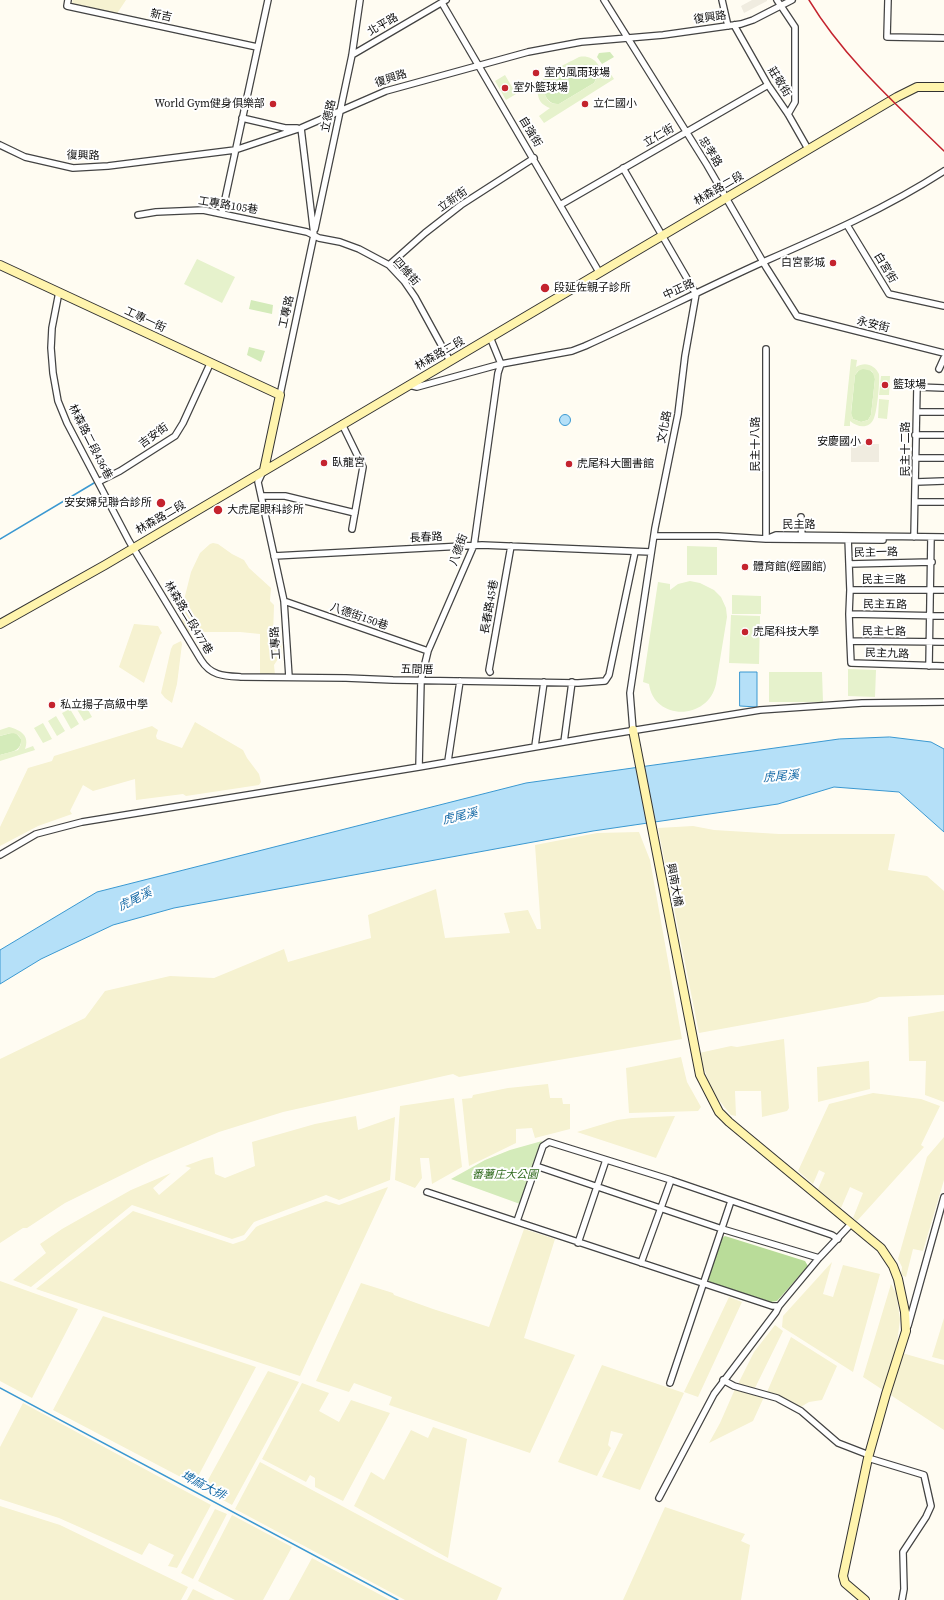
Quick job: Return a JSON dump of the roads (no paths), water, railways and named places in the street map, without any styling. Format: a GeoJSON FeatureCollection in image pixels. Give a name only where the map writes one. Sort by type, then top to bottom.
{"type":"FeatureCollection","features":[{"type":"Feature","properties":{"kind":"street","name":"新吉"},"geometry":{"type":"LineString","coordinates":[[68,0],[67,6],[257,47]]}},
{"type":"Feature","properties":{"kind":"street"},"geometry":{"type":"LineString","coordinates":[[222,213],[268,0]]}},
{"type":"Feature","properties":{"kind":"street","name":"立德路"},"geometry":{"type":"LineString","coordinates":[[314,235],[352,55],[360,0]]}},
{"type":"Feature","properties":{"kind":"street","name":"忠孝路"},"geometry":{"type":"LineString","coordinates":[[604,0],[797,316]]}},
{"type":"Feature","properties":{"kind":"street","name":"莊敬街"},"geometry":{"type":"LineString","coordinates":[[722,0],[731,25],[768,85],[788,114],[808,149]]}},
{"type":"Feature","properties":{"kind":"street"},"geometry":{"type":"LineString","coordinates":[[777,0],[795,27],[795,102],[788,114]]}},
{"type":"Feature","properties":{"kind":"street","name":"復興路"},"geometry":{"type":"LineString","coordinates":[[0,145],[25,157],[73,168],[108,166],[235,150],[302,128],[386,91],[478,65],[528,52],[581,42],[628,38],[731,25],[752,20],[792,0]]}},
{"type":"Feature","properties":{"kind":"street"},"geometry":{"type":"LineString","coordinates":[[888,0],[887,37],[944,38]]}},
{"type":"Feature","properties":{"kind":"street","name":"北平路"},"geometry":{"type":"LineString","coordinates":[[352,55],[444,1]]}},
{"type":"Feature","properties":{"kind":"street","name":"自強街"},"geometry":{"type":"LineString","coordinates":[[444,1],[478,65],[534,158],[599,272]]}},
{"type":"Feature","properties":{"kind":"street","name":"立仁街"},"geometry":{"type":"LineString","coordinates":[[560,205],[768,85]]}},
{"type":"Feature","properties":{"kind":"street","name":"林森路二段"},"geometry":{"type":"LineString","coordinates":[[0,624],[105,565],[890,100],[912,88],[944,87]]}},
{"type":"Feature","properties":{"kind":"street"},"geometry":{"type":"LineString","coordinates":[[242,118],[285,128],[302,128]]}},
{"type":"Feature","properties":{"kind":"street","name":"工專路"},"geometry":{"type":"LineString","coordinates":[[289,677],[284,601],[258,482],[264,470],[314,235],[302,128]]}},
{"type":"Feature","properties":{"kind":"street","name":"立新街"},"geometry":{"type":"LineString","coordinates":[[389,265],[425,232],[461,205],[534,158]]}},
{"type":"Feature","properties":{"kind":"street"},"geometry":{"type":"LineString","coordinates":[[623,168],[696,294]]}},
{"type":"Feature","properties":{"kind":"street","name":"中正路"},"geometry":{"type":"LineString","coordinates":[[409,384],[417,387],[470,374],[501,364],[572,351],[585,346],[763,262],[847,225],[910,193],[944,171]]}},
{"type":"Feature","properties":{"kind":"street","name":"工專路105巷"},"geometry":{"type":"LineString","coordinates":[[138,215],[174,211],[204,210],[307,232],[314,235]]}},
{"type":"Feature","properties":{"kind":"street","name":"白宮街"},"geometry":{"type":"LineString","coordinates":[[847,225],[889,294],[944,306]]}},
{"type":"Feature","properties":{"kind":"street","name":"四維街"},"geometry":{"type":"LineString","coordinates":[[314,235],[359,249],[389,265],[404,281],[415,297],[450,361]]}},
{"type":"Feature","properties":{"kind":"street","name":"工專一街"},"geometry":{"type":"LineString","coordinates":[[0,265],[210,364],[280,395]]}},
{"type":"Feature","properties":{"kind":"street","name":"林森路二段436巷"},"geometry":{"type":"LineString","coordinates":[[59,292],[52,328],[51,348],[53,373],[58,401],[67,423],[134,547]]}},
{"type":"Feature","properties":{"kind":"street","name":"文化路"},"geometry":{"type":"LineString","coordinates":[[633,730],[630,693],[651,552],[678,414],[685,356],[696,294]]}},
{"type":"Feature","properties":{"kind":"street","name":"永安街"},"geometry":{"type":"LineString","coordinates":[[797,316],[944,353]]}},
{"type":"Feature","properties":{"kind":"street"},"geometry":{"type":"LineString","coordinates":[[490,337],[501,364]]}},
{"type":"Feature","properties":{"kind":"street","name":"民主十八路"},"geometry":{"type":"LineString","coordinates":[[766,350],[766,539]]}},
{"type":"Feature","properties":{"kind":"street"},"geometry":{"type":"LineString","coordinates":[[939,369],[944,358]]}},
{"type":"Feature","properties":{"kind":"street","name":"吉安街"},"geometry":{"type":"LineString","coordinates":[[98,482],[120,471],[175,436],[190,409],[210,364]]}},
{"type":"Feature","properties":{"kind":"street","name":"八德街"},"geometry":{"type":"LineString","coordinates":[[419,767],[421,680],[428,651],[474,545],[498,372],[501,364]]}},
{"type":"Feature","properties":{"kind":"street","name":"民主十二路"},"geometry":{"type":"LineString","coordinates":[[914,537],[916,502],[915,435],[917,387],[944,388]]}},
{"type":"Feature","properties":{"kind":"street"},"geometry":{"type":"LineString","coordinates":[[916,412],[944,412]]}},
{"type":"Feature","properties":{"kind":"street"},"geometry":{"type":"LineString","coordinates":[[342,424],[363,467],[352,529]]}},
{"type":"Feature","properties":{"kind":"street"},"geometry":{"type":"LineString","coordinates":[[915,435],[944,435]]}},
{"type":"Feature","properties":{"kind":"street"},"geometry":{"type":"LineString","coordinates":[[915,458],[944,458]]}},
{"type":"Feature","properties":{"kind":"street"},"geometry":{"type":"LineString","coordinates":[[916,482],[944,481]]}},
{"type":"Feature","properties":{"kind":"street"},"geometry":{"type":"LineString","coordinates":[[262,496],[285,496],[355,513]]}},
{"type":"Feature","properties":{"kind":"street"},"geometry":{"type":"LineString","coordinates":[[916,502],[944,502]]}},
{"type":"Feature","properties":{"kind":"street"},"geometry":{"type":"LineString","coordinates":[[802,517],[802,537]]}},
{"type":"Feature","properties":{"kind":"street","name":"民主路"},"geometry":{"type":"LineString","coordinates":[[654,536],[718,536],[766,539],[776,535],[802,537],[914,537],[931,539],[944,537]]}},
{"type":"Feature","properties":{"kind":"street"},"geometry":{"type":"LineString","coordinates":[[848,537],[944,540]]}},
{"type":"Feature","properties":{"kind":"street","name":"民主一路"},"geometry":{"type":"LineString","coordinates":[[848,537],[849,564],[932,562]]}},
{"type":"Feature","properties":{"kind":"street"},"geometry":{"type":"LineString","coordinates":[[929,666],[932,562],[931,539]]}},
{"type":"Feature","properties":{"kind":"street","name":"長春路"},"geometry":{"type":"LineString","coordinates":[[274,556],[474,545],[651,552]]}},
{"type":"Feature","properties":{"kind":"street","name":"長春路45巷"},"geometry":{"type":"LineString","coordinates":[[490,672],[489,670],[511,546]]}},
{"type":"Feature","properties":{"kind":"street","name":"林森路二段477巷"},"geometry":{"type":"LineString","coordinates":[[134,547],[206,668],[211,672],[233,677],[289,677]]}},
{"type":"Feature","properties":{"kind":"street"},"geometry":{"type":"LineString","coordinates":[[535,746],[544,682],[605,681],[609,676],[635,552]]}},
{"type":"Feature","properties":{"kind":"street","name":"民主三路"},"geometry":{"type":"LineString","coordinates":[[849,564],[850,590],[944,590]]}},
{"type":"Feature","properties":{"kind":"street","name":"民主五路"},"geometry":{"type":"LineString","coordinates":[[850,590],[849,614],[944,616]]}},
{"type":"Feature","properties":{"kind":"street","name":"八德街150巷"},"geometry":{"type":"LineString","coordinates":[[284,601],[428,651]]}},
{"type":"Feature","properties":{"kind":"street","name":"民主七路"},"geometry":{"type":"LineString","coordinates":[[849,614],[850,641],[944,642]]}},
{"type":"Feature","properties":{"kind":"street","name":"民主九路"},"geometry":{"type":"LineString","coordinates":[[850,641],[851,664],[944,666]]}},
{"type":"Feature","properties":{"kind":"street","name":"五間厝"},"geometry":{"type":"LineString","coordinates":[[289,677],[544,682]]}},
{"type":"Feature","properties":{"kind":"street"},"geometry":{"type":"LineString","coordinates":[[448,761],[460,681]]}},
{"type":"Feature","properties":{"kind":"street"},"geometry":{"type":"LineString","coordinates":[[564,742],[572,682]]}},
{"type":"Feature","properties":{"kind":"street"},"geometry":{"type":"LineString","coordinates":[[0,855],[36,834],[82,822],[419,767],[633,730],[760,710],[802,706],[862,703],[944,702]]}},
{"type":"Feature","properties":{"kind":"street","name":"興南大橋"},"geometry":{"type":"LineString","coordinates":[[633,730],[700,1076],[719,1112],[881,1248],[893,1266],[898,1279],[905,1312],[906,1331]]}},
{"type":"Feature","properties":{"kind":"street"},"geometry":{"type":"LineString","coordinates":[[517,1222],[543,1146],[549,1142],[671,1180],[832,1235],[838,1239]]}},
{"type":"Feature","properties":{"kind":"street"},"geometry":{"type":"LineString","coordinates":[[578,1243],[606,1160]]}},
{"type":"Feature","properties":{"kind":"street"},"geometry":{"type":"LineString","coordinates":[[536,1166],[722,1229],[819,1258]]}},
{"type":"Feature","properties":{"kind":"street"},"geometry":{"type":"LineString","coordinates":[[641,1263],[671,1180]]}},
{"type":"Feature","properties":{"kind":"street"},"geometry":{"type":"LineString","coordinates":[[427,1192],[772,1306],[779,1306]]}},
{"type":"Feature","properties":{"kind":"street"},"geometry":{"type":"LineString","coordinates":[[865,1600],[844,1583],[843,1576],[869,1457],[944,1197]]}},
{"type":"Feature","properties":{"kind":"street"},"geometry":{"type":"LineString","coordinates":[[670,1383],[731,1201]]}},
{"type":"Feature","properties":{"kind":"street"},"geometry":{"type":"LineString","coordinates":[[659,1498],[714,1394],[723,1380],[776,1312],[779,1306],[819,1258],[851,1224]]}},
{"type":"Feature","properties":{"kind":"street"},"geometry":{"type":"LineString","coordinates":[[723,1380],[734,1386],[777,1398],[801,1411],[838,1443],[869,1457],[924,1475],[931,1506],[926,1517],[903,1552],[904,1589],[902,1600]]}},
{"type":"Feature","properties":{"kind":"water"},"geometry":{"type":"Polygon","coordinates":[[[565,414],[569,416],[571,420],[569,424],[565,426],[561,424],[559,420],[561,416],[565,414]]]}},
{"type":"Feature","properties":{"kind":"water"},"geometry":{"type":"Polygon","coordinates":[[[740,672],[757,672],[757,707],[740,706],[740,672]]]}},
{"type":"Feature","properties":{"kind":"water","name":"虎尾溪"},"geometry":{"type":"Polygon","coordinates":[[[890,737],[931,742],[944,749],[944,832],[899,792],[834,787],[778,804],[593,831],[174,908],[113,925],[41,959],[0,984],[0,950],[97,892],[526,783],[839,739],[890,737]]]}},
{"type":"Feature","properties":{"kind":"waterway"},"geometry":{"type":"LineString","coordinates":[[0,539],[94,483]]}},
{"type":"Feature","properties":{"kind":"waterway","name":"埤麻大排"},"geometry":{"type":"LineString","coordinates":[[0,1388],[398,1600]]}},
{"type":"Feature","properties":{"kind":"railway"},"geometry":{"type":"LineString","coordinates":[[809,0],[823,21],[854,61],[889,98],[944,151]]}},
{"type":"Feature","properties":{"kind":"place","name":"室內風雨球場"},"geometry":{"type":"Point","coordinates":[536,73]}},
{"type":"Feature","properties":{"kind":"place","name":"室外籃球場"},"geometry":{"type":"Point","coordinates":[505,88]}},
{"type":"Feature","properties":{"kind":"place","name":"World Gym健身俱樂部"},"geometry":{"type":"Point","coordinates":[273,104]}},
{"type":"Feature","properties":{"kind":"place","name":"立仁國小"},"geometry":{"type":"Point","coordinates":[585,104]}},
{"type":"Feature","properties":{"kind":"place","name":"白宮影城"},"geometry":{"type":"Point","coordinates":[833,263]}},
{"type":"Feature","properties":{"kind":"place","name":"段延佐親子診所"},"geometry":{"type":"Point","coordinates":[545,288]}},
{"type":"Feature","properties":{"kind":"place","name":"籃球場"},"geometry":{"type":"Point","coordinates":[885,385]}},
{"type":"Feature","properties":{"kind":"place","name":"安慶國小"},"geometry":{"type":"Point","coordinates":[869,442]}},
{"type":"Feature","properties":{"kind":"place","name":"臥龍宮"},"geometry":{"type":"Point","coordinates":[324,463]}},
{"type":"Feature","properties":{"kind":"place","name":"虎尾科大圖書館"},"geometry":{"type":"Point","coordinates":[569,464]}},
{"type":"Feature","properties":{"kind":"place","name":"安安婦兒聯合診所"},"geometry":{"type":"Point","coordinates":[161,503]}},
{"type":"Feature","properties":{"kind":"place","name":"大虎尾眼科診所"},"geometry":{"type":"Point","coordinates":[218,510]}},
{"type":"Feature","properties":{"kind":"place","name":"體育館(經國館)"},"geometry":{"type":"Point","coordinates":[745,567]}},
{"type":"Feature","properties":{"kind":"place","name":"虎尾科技大學"},"geometry":{"type":"Point","coordinates":[745,632]}},
{"type":"Feature","properties":{"kind":"place","name":"私立揚子高級中學"},"geometry":{"type":"Point","coordinates":[52,705]}},
{"type":"Feature","properties":{"kind":"park label","name":"番薯庄大公園"},"geometry":{"type":"Point","coordinates":[505,1175]}}]}
